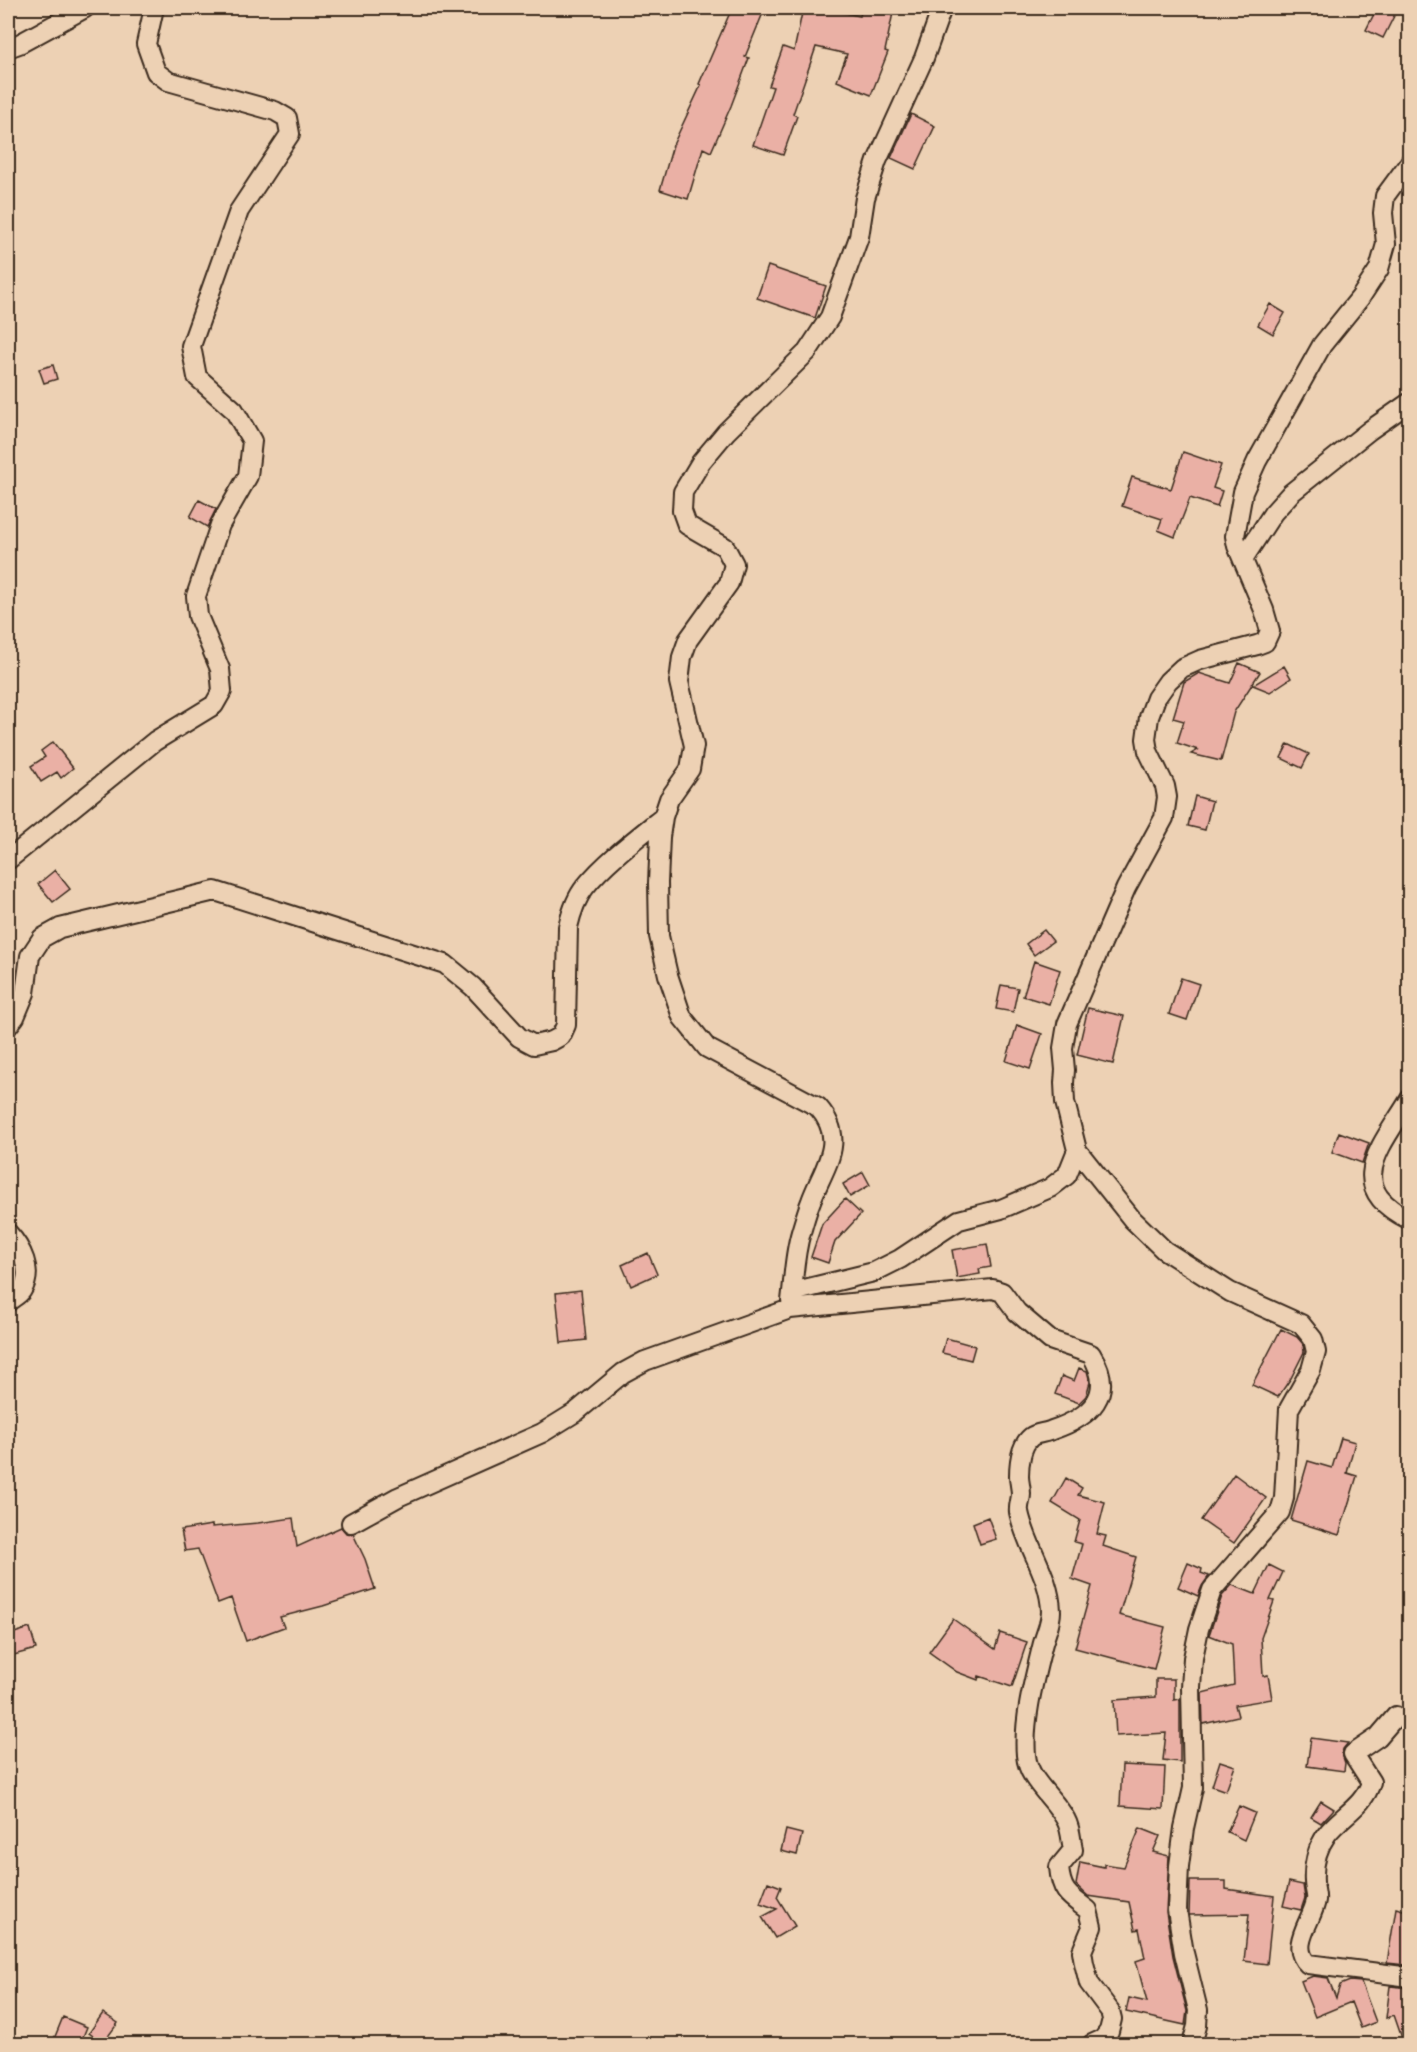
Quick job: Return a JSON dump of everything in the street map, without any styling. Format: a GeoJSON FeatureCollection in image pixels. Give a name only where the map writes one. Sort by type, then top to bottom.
{"type":"FeatureCollection","features":[{"type":"Feature","properties":{"kind":"street"},"geometry":{"type":"LineString","coordinates":[[8,48],[86,8]]}},
{"type":"Feature","properties":{"kind":"street"},"geometry":{"type":"LineString","coordinates":[[8,860],[155,741],[214,705],[222,691],[220,669],[198,616],[196,596],[220,525],[248,476],[252,441],[234,410],[197,377],[191,346],[239,211],[290,134],[287,118],[276,111],[168,81],[156,72],[146,44],[154,8]]}},
{"type":"Feature","properties":{"kind":"street"},"geometry":{"type":"LineString","coordinates":[[791,1300],[800,1234],[811,1200],[828,1165],[832,1149],[829,1120],[818,1107],[707,1048],[682,1017],[668,975],[659,936],[658,883],[663,818],[669,799],[690,769],[694,746],[679,682],[682,657],[688,640],[729,583],[734,564],[725,547],[687,525],[682,511],[683,492],[701,462],[726,432],[807,352],[830,317],[859,237],[866,198],[877,161],[924,58],[942,8]]}},
{"type":"Feature","properties":{"kind":"street"},"geometry":{"type":"LineString","coordinates":[[1192,2044],[1198,2010],[1184,1953],[1177,1910],[1179,1866],[1193,1788],[1191,1687],[1193,1658],[1199,1629],[1212,1590],[1280,1512],[1284,1498],[1288,1409],[1311,1370],[1316,1352],[1313,1339],[1301,1324],[1230,1292],[1164,1250],[1132,1219],[1077,1150],[1065,1102],[1063,1048],[1068,1024],[1126,888],[1159,830],[1166,808],[1165,786],[1148,751],[1146,739],[1149,717],[1156,698],[1168,681],[1182,668],[1200,660],[1265,642],[1270,632],[1235,536],[1243,492],[1257,461],[1322,345],[1360,298],[1379,268],[1386,244],[1383,213],[1385,196],[1410,162]]}},
{"type":"Feature","properties":{"kind":"street"},"geometry":{"type":"LineString","coordinates":[[1243,559],[1274,513],[1291,493],[1361,437],[1410,402]]}},
{"type":"Feature","properties":{"kind":"street"},"geometry":{"type":"LineString","coordinates":[[8,1026],[15,1017],[26,993],[30,956],[42,938],[60,928],[215,891],[445,964],[473,987],[519,1037],[534,1045],[552,1041],[561,1036],[566,1025],[568,927],[579,897],[584,888],[626,848],[663,818]]}},
{"type":"Feature","properties":{"kind":"street"},"geometry":{"type":"LineString","coordinates":[[1410,1099],[1383,1144],[1371,1173],[1374,1191],[1380,1199],[1387,1207],[1410,1220]]}},
{"type":"Feature","properties":{"kind":"street"},"geometry":{"type":"LineString","coordinates":[[351,1523],[398,1497],[542,1433],[576,1412],[623,1373],[645,1361],[791,1300],[874,1272],[937,1236],[959,1220],[1001,1209],[1050,1188],[1067,1175],[1077,1150]]}},
{"type":"Feature","properties":{"kind":"street"},"geometry":{"type":"LineString","coordinates":[[8,1233],[18,1243],[26,1265],[27,1279],[21,1291],[8,1302]]}},
{"type":"Feature","properties":{"kind":"street"},"geometry":{"type":"LineString","coordinates":[[791,1300],[993,1289],[1002,1292],[1017,1312],[1050,1340],[1091,1354],[1097,1363],[1101,1374],[1101,1395],[1088,1413],[1054,1430],[1033,1436],[1025,1447],[1020,1470],[1019,1510],[1031,1549],[1046,1580],[1051,1611],[1050,1623],[1035,1677],[1028,1718],[1026,1756],[1030,1772],[1067,1821],[1071,1834],[1073,1851],[1059,1867],[1060,1880],[1066,1893],[1089,1910],[1092,1927],[1082,1951],[1084,1963],[1089,1983],[1110,2011],[1112,2019],[1109,2031],[1102,2039],[1092,2044]]}},
{"type":"Feature","properties":{"kind":"street"},"geometry":{"type":"LineString","coordinates":[[1396,1716],[1378,1737],[1353,1754],[1371,1782],[1368,1794],[1327,1834],[1318,1851],[1314,1875],[1317,1900],[1308,1920],[1301,1943],[1301,1952],[1302,1958],[1308,1964],[1410,1977]]}},
{"type":"Feature","properties":{"kind":"building"},"geometry":{"type":"Polygon","coordinates":[[[732,8],[765,8],[745,57],[749,58],[731,106],[711,152],[703,148],[688,199],[660,190],[673,145],[701,85],[699,84],[732,8]]]}},
{"type":"Feature","properties":{"kind":"building"},"geometry":{"type":"Polygon","coordinates":[[[803,8],[822,8],[860,16],[862,8],[894,8],[885,51],[888,52],[871,95],[837,81],[847,54],[816,47],[793,114],[797,116],[783,155],[753,145],[773,87],[769,86],[783,47],[794,51],[803,8]]]}},
{"type":"Feature","properties":{"kind":"building"},"geometry":{"type":"Polygon","coordinates":[[[1377,8],[1398,8],[1383,38],[1366,30],[1377,8]]]}},
{"type":"Feature","properties":{"kind":"building"},"geometry":{"type":"Polygon","coordinates":[[[911,114],[935,126],[915,169],[891,158],[911,114]]]}},
{"type":"Feature","properties":{"kind":"building"},"geometry":{"type":"Polygon","coordinates":[[[768,266],[826,286],[815,318],[757,298],[768,266]]]}},
{"type":"Feature","properties":{"kind":"building"},"geometry":{"type":"Polygon","coordinates":[[[1270,304],[1285,313],[1273,334],[1258,325],[1270,304]]]}},
{"type":"Feature","properties":{"kind":"building"},"geometry":{"type":"Polygon","coordinates":[[[53,365],[57,379],[44,383],[39,369],[53,365]]]}},
{"type":"Feature","properties":{"kind":"building"},"geometry":{"type":"Polygon","coordinates":[[[1183,452],[1221,465],[1213,488],[1222,491],[1217,507],[1190,498],[1175,537],[1158,530],[1162,519],[1122,506],[1132,477],[1171,489],[1183,452]]]}},
{"type":"Feature","properties":{"kind":"building"},"geometry":{"type":"Polygon","coordinates":[[[199,500],[216,509],[207,527],[190,517],[199,500]]]}},
{"type":"Feature","properties":{"kind":"building"},"geometry":{"type":"Polygon","coordinates":[[[1239,663],[1260,672],[1234,712],[1221,761],[1191,754],[1198,750],[1177,743],[1184,721],[1173,718],[1184,682],[1199,673],[1230,683],[1239,663]]]}},
{"type":"Feature","properties":{"kind":"building"},"geometry":{"type":"Polygon","coordinates":[[[1284,666],[1291,678],[1270,692],[1253,685],[1284,666]]]}},
{"type":"Feature","properties":{"kind":"building"},"geometry":{"type":"Polygon","coordinates":[[[53,742],[73,768],[61,778],[57,772],[41,782],[31,766],[45,757],[41,751],[53,742]]]}},
{"type":"Feature","properties":{"kind":"building"},"geometry":{"type":"Polygon","coordinates":[[[1288,744],[1309,754],[1302,768],[1281,758],[1288,744]]]}},
{"type":"Feature","properties":{"kind":"building"},"geometry":{"type":"Polygon","coordinates":[[[1195,796],[1212,801],[1205,830],[1188,826],[1195,796]]]}},
{"type":"Feature","properties":{"kind":"building"},"geometry":{"type":"Polygon","coordinates":[[[55,870],[70,889],[53,902],[38,884],[55,870]]]}},
{"type":"Feature","properties":{"kind":"building"},"geometry":{"type":"Polygon","coordinates":[[[1044,930],[1053,941],[1034,955],[1026,944],[1044,930]]]}},
{"type":"Feature","properties":{"kind":"building"},"geometry":{"type":"Polygon","coordinates":[[[1034,961],[1060,970],[1049,1004],[1023,996],[1034,961]]]}},
{"type":"Feature","properties":{"kind":"building"},"geometry":{"type":"Polygon","coordinates":[[[1181,978],[1199,984],[1187,1020],[1169,1014],[1181,978]]]}},
{"type":"Feature","properties":{"kind":"building"},"geometry":{"type":"Polygon","coordinates":[[[1001,985],[1018,988],[1013,1012],[996,1009],[1001,985]]]}},
{"type":"Feature","properties":{"kind":"building"},"geometry":{"type":"Polygon","coordinates":[[[1088,1008],[1124,1016],[1113,1064],[1077,1055],[1088,1008]]]}},
{"type":"Feature","properties":{"kind":"building"},"geometry":{"type":"Polygon","coordinates":[[[1017,1025],[1042,1034],[1030,1069],[1006,1061],[1017,1025]]]}},
{"type":"Feature","properties":{"kind":"building"},"geometry":{"type":"Polygon","coordinates":[[[1339,1132],[1369,1143],[1362,1163],[1332,1152],[1339,1132]]]}},
{"type":"Feature","properties":{"kind":"building"},"geometry":{"type":"Polygon","coordinates":[[[863,1172],[870,1185],[850,1197],[843,1184],[863,1172]]]}},
{"type":"Feature","properties":{"kind":"building"},"geometry":{"type":"Polygon","coordinates":[[[845,1199],[861,1214],[835,1242],[828,1263],[811,1257],[822,1224],[845,1199]]]}},
{"type":"Feature","properties":{"kind":"building"},"geometry":{"type":"Polygon","coordinates":[[[987,1244],[991,1267],[979,1269],[980,1274],[957,1278],[952,1250],[987,1244]]]}},
{"type":"Feature","properties":{"kind":"building"},"geometry":{"type":"Polygon","coordinates":[[[648,1253],[657,1274],[631,1286],[622,1265],[648,1253]]]}},
{"type":"Feature","properties":{"kind":"building"},"geometry":{"type":"Polygon","coordinates":[[[581,1290],[586,1340],[561,1343],[556,1293],[581,1290]]]}},
{"type":"Feature","properties":{"kind":"building"},"geometry":{"type":"Polygon","coordinates":[[[1281,1329],[1297,1337],[1303,1344],[1304,1352],[1278,1397],[1252,1385],[1281,1329]]]}},
{"type":"Feature","properties":{"kind":"building"},"geometry":{"type":"Polygon","coordinates":[[[946,1338],[975,1346],[971,1360],[942,1353],[946,1338]]]}},
{"type":"Feature","properties":{"kind":"building"},"geometry":{"type":"Polygon","coordinates":[[[1079,1368],[1087,1371],[1090,1382],[1086,1396],[1079,1403],[1055,1394],[1062,1376],[1074,1381],[1079,1368]]]}},
{"type":"Feature","properties":{"kind":"building"},"geometry":{"type":"Polygon","coordinates":[[[1341,1438],[1355,1442],[1347,1473],[1357,1476],[1339,1535],[1291,1520],[1308,1461],[1332,1468],[1341,1438]]]}},
{"type":"Feature","properties":{"kind":"building"},"geometry":{"type":"Polygon","coordinates":[[[1234,1474],[1266,1498],[1234,1543],[1201,1520],[1234,1474]]]}},
{"type":"Feature","properties":{"kind":"building"},"geometry":{"type":"Polygon","coordinates":[[[1066,1478],[1082,1488],[1078,1495],[1105,1502],[1097,1534],[1106,1536],[1103,1546],[1136,1557],[1119,1615],[1165,1627],[1154,1669],[1075,1648],[1092,1586],[1072,1579],[1082,1544],[1074,1542],[1080,1520],[1052,1503],[1066,1478]]]}},
{"type":"Feature","properties":{"kind":"building"},"geometry":{"type":"Polygon","coordinates":[[[988,1517],[996,1539],[980,1544],[973,1523],[988,1517]]]}},
{"type":"Feature","properties":{"kind":"building"},"geometry":{"type":"Polygon","coordinates":[[[293,1518],[297,1547],[341,1527],[346,1533],[353,1534],[365,1559],[375,1589],[280,1617],[284,1627],[246,1641],[231,1598],[218,1603],[198,1549],[185,1551],[181,1530],[293,1518]]]}},
{"type":"Feature","properties":{"kind":"building"},"geometry":{"type":"Polygon","coordinates":[[[1188,1563],[1202,1569],[1201,1573],[1209,1576],[1198,1596],[1178,1587],[1188,1563]]]}},
{"type":"Feature","properties":{"kind":"building"},"geometry":{"type":"Polygon","coordinates":[[[1269,1565],[1283,1572],[1270,1600],[1274,1601],[1261,1638],[1263,1676],[1268,1675],[1272,1699],[1235,1705],[1238,1716],[1203,1724],[1202,1693],[1234,1685],[1232,1644],[1209,1635],[1222,1596],[1232,1585],[1255,1594],[1269,1565]]]}},
{"type":"Feature","properties":{"kind":"building"},"geometry":{"type":"Polygon","coordinates":[[[953,1619],[995,1649],[1000,1633],[1027,1642],[1012,1687],[979,1676],[978,1680],[957,1672],[929,1652],[953,1619]]]}},
{"type":"Feature","properties":{"kind":"building"},"geometry":{"type":"Polygon","coordinates":[[[30,1628],[36,1649],[10,1656],[8,1635],[30,1628]]]}},
{"type":"Feature","properties":{"kind":"building"},"geometry":{"type":"Polygon","coordinates":[[[1156,1679],[1174,1679],[1174,1700],[1180,1699],[1180,1762],[1163,1760],[1166,1733],[1116,1736],[1114,1700],[1156,1697],[1156,1679]]]}},
{"type":"Feature","properties":{"kind":"building"},"geometry":{"type":"Polygon","coordinates":[[[1311,1738],[1348,1743],[1342,1754],[1345,1763],[1344,1771],[1307,1766],[1311,1738]]]}},
{"type":"Feature","properties":{"kind":"building"},"geometry":{"type":"Polygon","coordinates":[[[1220,1761],[1235,1766],[1226,1791],[1212,1786],[1220,1761]]]}},
{"type":"Feature","properties":{"kind":"building"},"geometry":{"type":"Polygon","coordinates":[[[1122,1765],[1165,1767],[1163,1809],[1120,1806],[1122,1765]]]}},
{"type":"Feature","properties":{"kind":"building"},"geometry":{"type":"Polygon","coordinates":[[[1321,1801],[1334,1809],[1321,1823],[1311,1817],[1321,1801]]]}},
{"type":"Feature","properties":{"kind":"building"},"geometry":{"type":"Polygon","coordinates":[[[1239,1806],[1255,1813],[1244,1840],[1227,1832],[1239,1806]]]}},
{"type":"Feature","properties":{"kind":"building"},"geometry":{"type":"Polygon","coordinates":[[[1140,1828],[1160,1836],[1153,1852],[1169,1856],[1166,1912],[1173,1956],[1187,2011],[1185,2025],[1126,2012],[1129,1998],[1147,2002],[1136,1961],[1145,1958],[1139,1929],[1135,1930],[1129,1902],[1088,1896],[1076,1885],[1080,1862],[1104,1867],[1104,1864],[1124,1867],[1140,1828]]]}},
{"type":"Feature","properties":{"kind":"building"},"geometry":{"type":"Polygon","coordinates":[[[786,1830],[802,1834],[797,1855],[781,1851],[786,1830]]]}},
{"type":"Feature","properties":{"kind":"building"},"geometry":{"type":"Polygon","coordinates":[[[1190,1881],[1226,1881],[1226,1889],[1274,1896],[1267,1964],[1244,1961],[1249,1914],[1189,1915],[1190,1881]]]}},
{"type":"Feature","properties":{"kind":"building"},"geometry":{"type":"Polygon","coordinates":[[[768,1882],[781,1887],[777,1897],[795,1926],[775,1938],[762,1917],[777,1909],[760,1903],[768,1882]]]}},
{"type":"Feature","properties":{"kind":"building"},"geometry":{"type":"Polygon","coordinates":[[[1289,1882],[1303,1885],[1305,1898],[1301,1910],[1283,1906],[1289,1882]]]}},
{"type":"Feature","properties":{"kind":"building"},"geometry":{"type":"Polygon","coordinates":[[[1396,1908],[1410,1912],[1410,1944],[1406,1965],[1387,1963],[1396,1908]]]}},
{"type":"Feature","properties":{"kind":"building"},"geometry":{"type":"Polygon","coordinates":[[[1313,1976],[1328,1978],[1336,1998],[1340,1985],[1350,1981],[1361,1982],[1376,2022],[1361,2028],[1351,2002],[1315,2017],[1301,1981],[1313,1976]]]}},
{"type":"Feature","properties":{"kind":"building"},"geometry":{"type":"Polygon","coordinates":[[[1390,1986],[1410,1988],[1410,2044],[1404,2044],[1394,2015],[1386,2018],[1390,1986]]]}},
{"type":"Feature","properties":{"kind":"building"},"geometry":{"type":"Polygon","coordinates":[[[103,2013],[118,2023],[103,2043],[89,2033],[103,2013]]]}},
{"type":"Feature","properties":{"kind":"building"},"geometry":{"type":"Polygon","coordinates":[[[63,2017],[87,2027],[80,2044],[52,2044],[63,2017]]]}}]}
